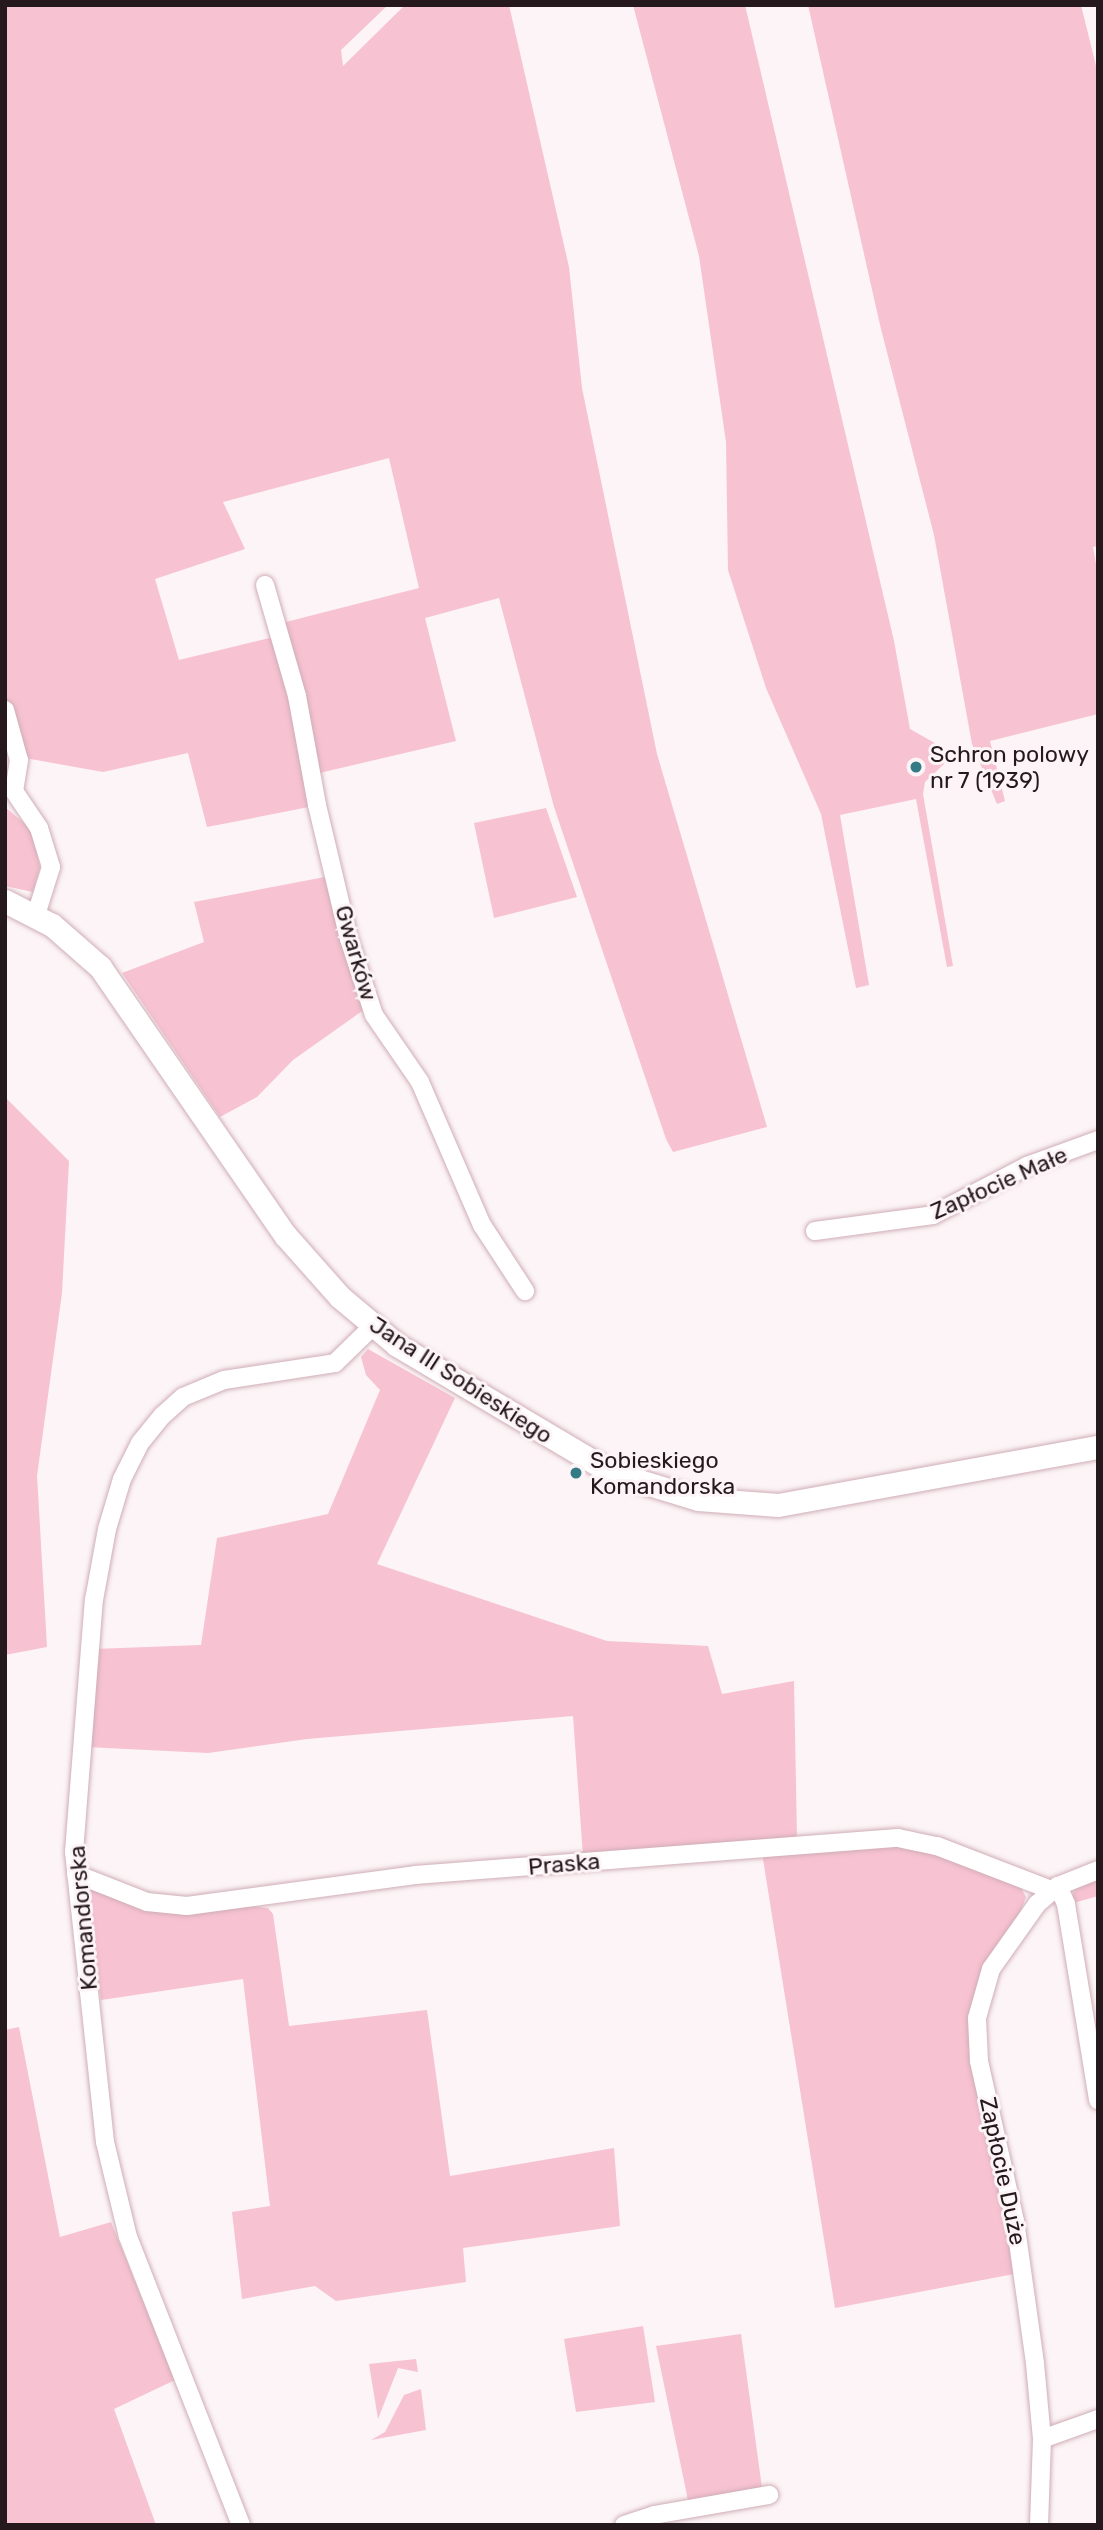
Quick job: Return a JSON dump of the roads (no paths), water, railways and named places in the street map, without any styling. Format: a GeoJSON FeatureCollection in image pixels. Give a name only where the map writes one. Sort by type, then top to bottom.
{"type":"FeatureCollection","features":[{"type":"Feature","properties":{"kind":"street","name":"Gwarków"},"geometry":{"type":"LineString","coordinates":[[265,585],[297,696],[317,805],[349,939],[374,1015],[420,1082],[482,1225],[524,1291]]}},
{"type":"Feature","properties":{"kind":"street"},"geometry":{"type":"LineString","coordinates":[[5,710],[19,760],[14,791],[39,828],[51,867],[36,915]]}},
{"type":"Feature","properties":{"kind":"street","name":"Jana III Sobieskiego"},"geometry":{"type":"LineString","coordinates":[[5,901],[36,915],[70,938],[100,967],[301,1255],[373,1326],[418,1358],[613,1473],[698,1499],[735,1505],[815,1501],[1098,1447]]}},
{"type":"Feature","properties":{"kind":"street","name":"Zapłocie Małe"},"geometry":{"type":"LineString","coordinates":[[815,1231],[933,1215],[1027,1166],[1098,1140]]}},
{"type":"Feature","properties":{"kind":"street","name":"Komandorska"},"geometry":{"type":"LineString","coordinates":[[241,2525],[160,2325],[111,2181],[76,1874],[94,1600],[113,1502],[129,1461],[162,1416],[183,1397],[224,1380],[335,1363],[373,1326]]}},
{"type":"Feature","properties":{"kind":"street","name":"Praska"},"geometry":{"type":"LineString","coordinates":[[76,1874],[147,1902],[187,1906],[415,1875],[898,1838],[937,1846],[1054,1888]]}},
{"type":"Feature","properties":{"kind":"street"},"geometry":{"type":"LineString","coordinates":[[1098,1870],[1054,1888],[1066,1904],[1098,2100]]}},
{"type":"Feature","properties":{"kind":"street","name":"Zapłocie Duże"},"geometry":{"type":"LineString","coordinates":[[1039,2525],[1042,2439],[1022,2262],[976,2037],[984,1983],[1054,1888]]}},
{"type":"Feature","properties":{"kind":"street"},"geometry":{"type":"LineString","coordinates":[[1042,2439],[1098,2419]]}},
{"type":"Feature","properties":{"kind":"street"},"geometry":{"type":"LineString","coordinates":[[624,2525],[654,2515],[769,2495]]}},
{"type":"Feature","properties":{"kind":"place","name":"Schron polowy nr 7 (1939)"},"geometry":{"type":"Point","coordinates":[916,767]}},
{"type":"Feature","properties":{"kind":"place","name":"Sobieskiego Komandorska"},"geometry":{"type":"Point","coordinates":[576,1473]}}]}
